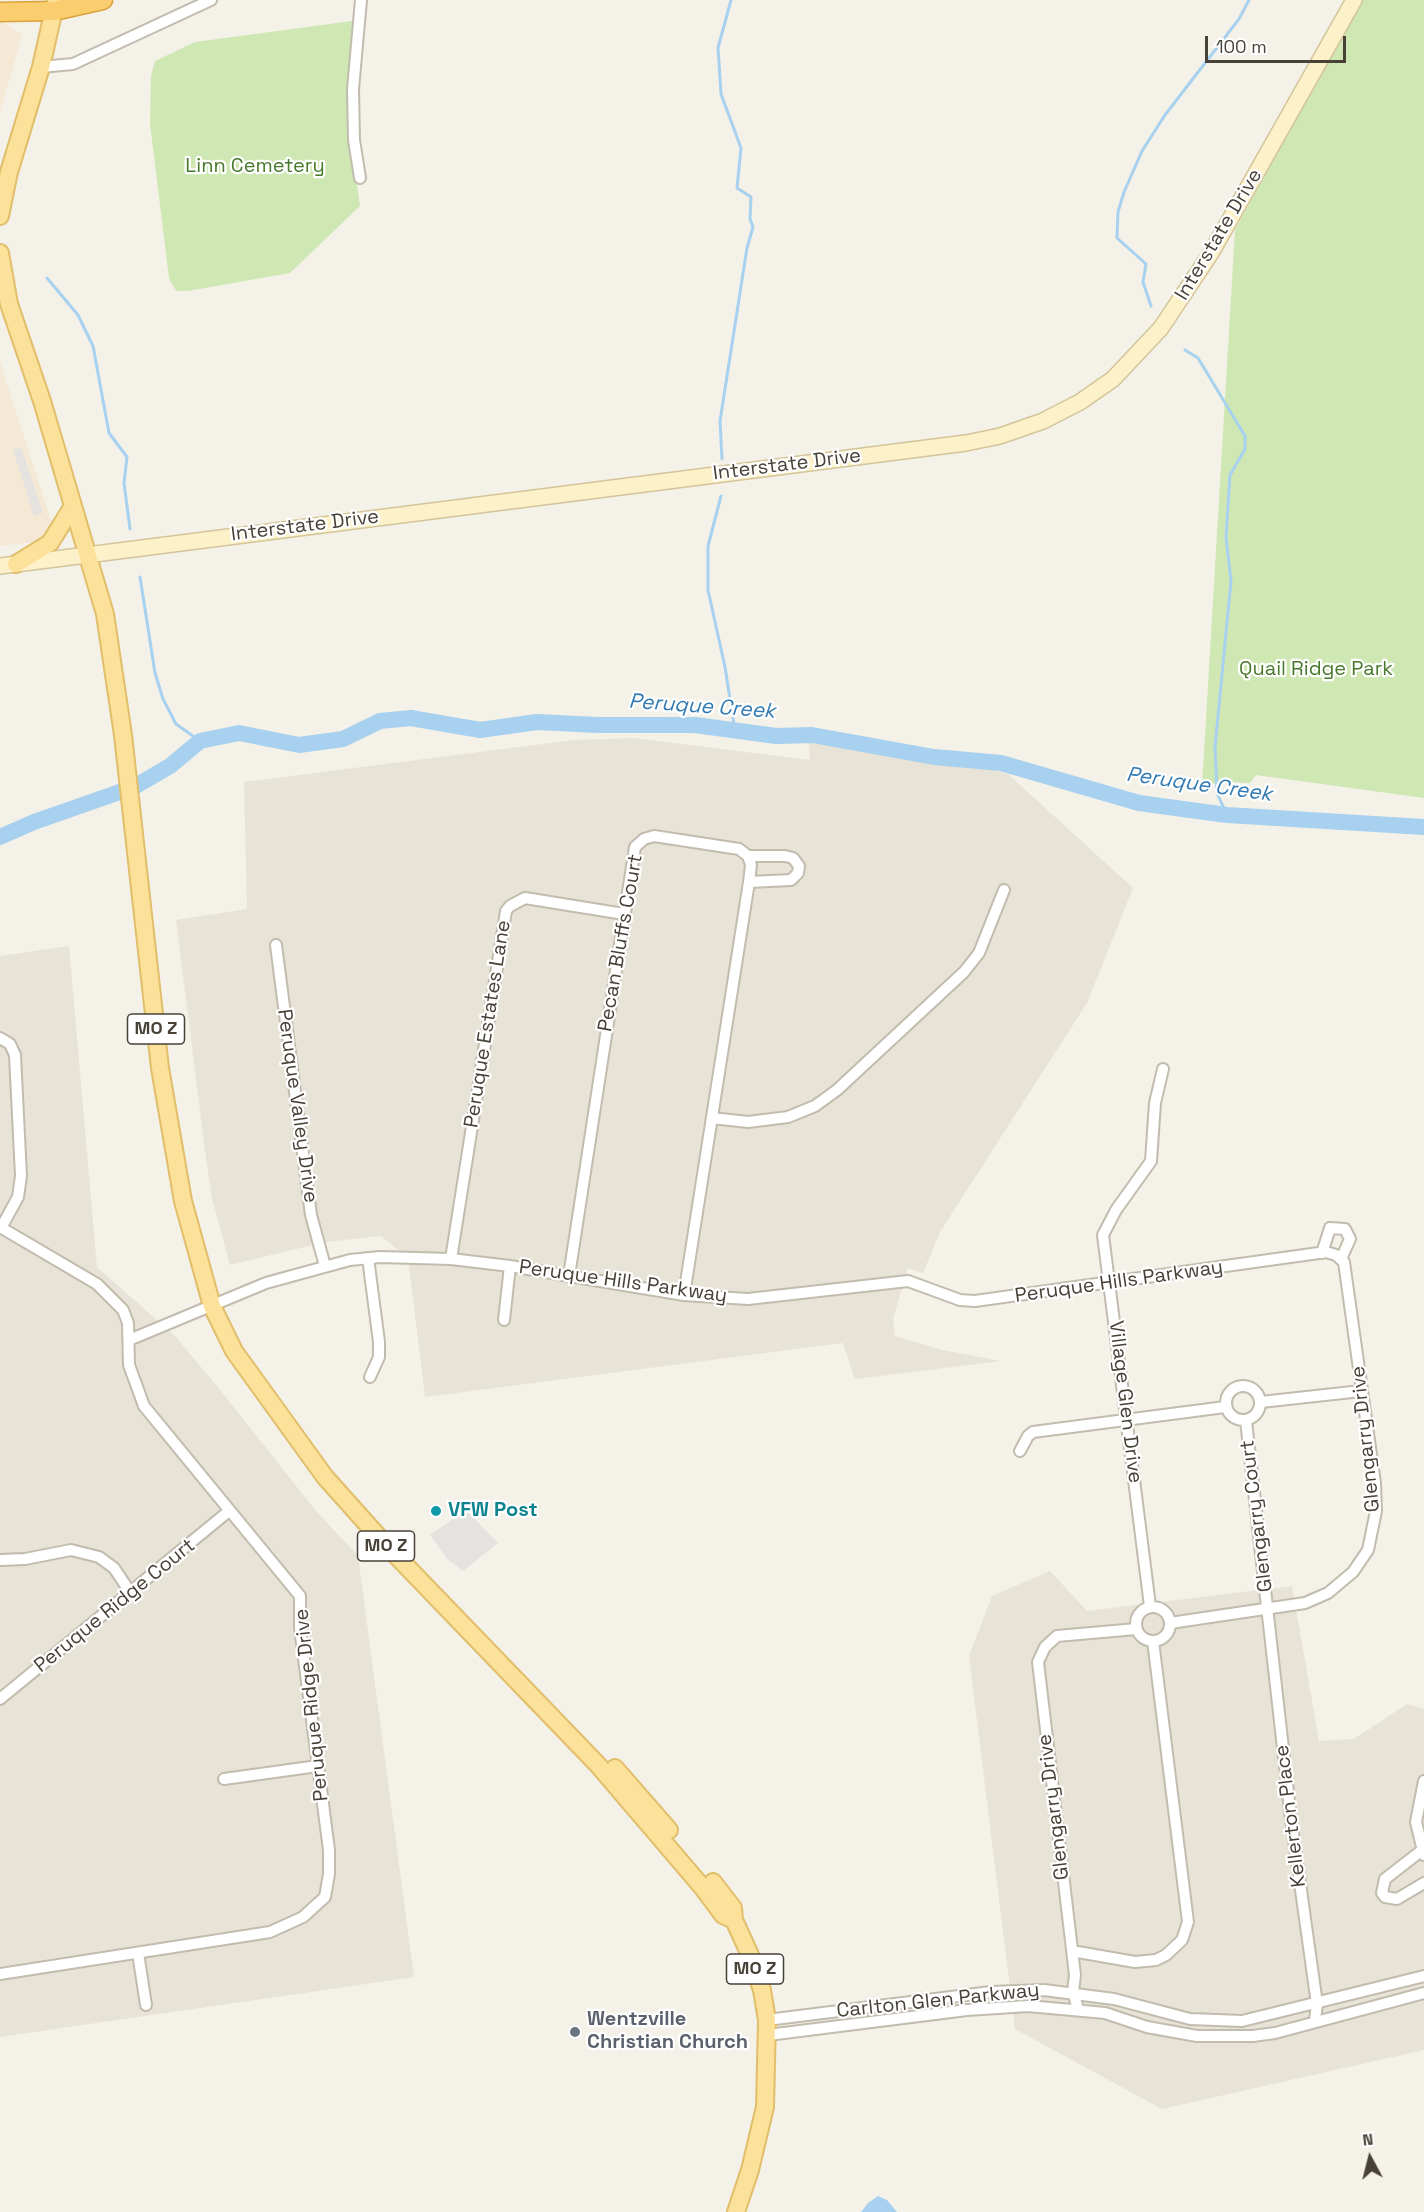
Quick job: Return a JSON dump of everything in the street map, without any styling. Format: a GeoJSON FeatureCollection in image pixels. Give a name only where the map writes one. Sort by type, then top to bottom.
{"type":"FeatureCollection","features":[{"type":"Feature","properties":{"kind":"highway"},"geometry":{"type":"LineString","coordinates":[[0,12],[103,0]]}},
{"type":"Feature","properties":{"kind":"main road","name":"Interstate Drive"},"geometry":{"type":"LineString","coordinates":[[8,565],[966,443],[1000,436],[1043,421],[1080,402],[1113,380],[1161,328],[1211,253],[1354,0]]}},
{"type":"Feature","properties":{"kind":"main road"},"geometry":{"type":"LineString","coordinates":[[0,216],[16,145],[41,67],[55,5]]}},
{"type":"Feature","properties":{"kind":"main road","name":"MO Z"},"geometry":{"type":"LineString","coordinates":[[1,258],[4,297],[42,401],[105,614],[123,735],[160,1068],[172,1148],[191,1238],[212,1306],[234,1351],[325,1477],[384,1543],[526,1688],[530,1697],[622,1792],[723,1915],[734,1920],[750,1955],[762,1990],[767,2028],[765,2107],[750,2170],[736,2212]]}},
{"type":"Feature","properties":{"kind":"main road"},"geometry":{"type":"LineString","coordinates":[[8,565],[50,543],[73,506]]}},
{"type":"Feature","properties":{"kind":"street"},"geometry":{"type":"LineString","coordinates":[[41,67],[73,64],[211,0]]}},
{"type":"Feature","properties":{"kind":"street"},"geometry":{"type":"LineString","coordinates":[[360,178],[354,140],[353,89],[361,0]]}},
{"type":"Feature","properties":{"kind":"street","name":"Pecan Bluffs Court"},"geometry":{"type":"LineString","coordinates":[[569,1276],[635,847],[644,839],[654,836],[739,849],[748,856],[785,856],[793,858],[799,866],[798,873],[791,880],[749,882]]}},
{"type":"Feature","properties":{"kind":"street"},"geometry":{"type":"LineString","coordinates":[[684,1295],[749,882],[748,856]]}},
{"type":"Feature","properties":{"kind":"street"},"geometry":{"type":"LineString","coordinates":[[712,1118],[748,1122],[788,1117],[815,1106],[837,1090],[964,972],[979,953],[1004,890]]}},
{"type":"Feature","properties":{"kind":"street","name":"Peruque Estates Lane"},"geometry":{"type":"LineString","coordinates":[[451,1259],[506,911],[510,906],[525,898],[624,914]]}},
{"type":"Feature","properties":{"kind":"street","name":"Peruque Valley Drive"},"geometry":{"type":"LineString","coordinates":[[276,945],[311,1215],[325,1266]]}},
{"type":"Feature","properties":{"kind":"street"},"geometry":{"type":"LineString","coordinates":[[0,1038],[10,1044],[15,1055],[21,1176],[18,1197],[1,1227]]}},
{"type":"Feature","properties":{"kind":"street","name":"Village Glen Drive"},"geometry":{"type":"LineString","coordinates":[[1150,1606],[1103,1235],[1116,1210],[1151,1161],[1155,1103],[1163,1069]]}},
{"type":"Feature","properties":{"kind":"street","name":"Peruque Ridge Drive"},"geometry":{"type":"LineString","coordinates":[[0,1974],[270,1932],[303,1917],[325,1897],[329,1874],[329,1850],[300,1628],[300,1596],[144,1406],[129,1365],[129,1340],[123,1310],[97,1284],[1,1227]]}},
{"type":"Feature","properties":{"kind":"street"},"geometry":{"type":"LineString","coordinates":[[1322,1253],[1330,1228],[1345,1229],[1350,1239],[1339,1257]]}},
{"type":"Feature","properties":{"kind":"street","name":"Peruque Hills Parkway"},"geometry":{"type":"LineString","coordinates":[[129,1340],[266,1283],[325,1266],[368,1258],[451,1259],[510,1266],[684,1295],[748,1299],[909,1281],[960,1300],[975,1301],[1322,1253],[1339,1257]]}},
{"type":"Feature","properties":{"kind":"street","name":"Glengarry Drive"},"geometry":{"type":"LineString","coordinates":[[1170,1623],[1305,1603],[1328,1593],[1353,1572],[1368,1550],[1376,1511],[1375,1483],[1344,1262],[1339,1257]]}},
{"type":"Feature","properties":{"kind":"street"},"geometry":{"type":"LineString","coordinates":[[368,1258],[379,1342],[379,1357],[370,1377]]}},
{"type":"Feature","properties":{"kind":"street"},"geometry":{"type":"LineString","coordinates":[[504,1320],[510,1266]]}},
{"type":"Feature","properties":{"kind":"street"},"geometry":{"type":"LineString","coordinates":[[1020,1451],[1028,1436],[1033,1432],[1225,1407],[1227,1395],[1235,1387],[1246,1386],[1257,1391],[1261,1402],[1361,1390]]}},
{"type":"Feature","properties":{"kind":"street","name":"Glengarry Court"},"geometry":{"type":"LineString","coordinates":[[1225,1407],[1237,1420],[1246,1421],[1259,1411],[1261,1402]]}},
{"type":"Feature","properties":{"kind":"street","name":"Glengarry Court"},"geometry":{"type":"LineString","coordinates":[[1246,1421],[1268,1610]]}},
{"type":"Feature","properties":{"kind":"street","name":"Peruque Ridge Court"},"geometry":{"type":"LineString","coordinates":[[0,1699],[229,1511]]}},
{"type":"Feature","properties":{"kind":"street"},"geometry":{"type":"LineString","coordinates":[[0,1560],[25,1559],[71,1550],[99,1557],[114,1568],[130,1592]]}},
{"type":"Feature","properties":{"kind":"street"},"geometry":{"type":"LineString","coordinates":[[1150,1606],[1160,1607],[1167,1614],[1170,1623],[1168,1632],[1162,1638],[1153,1641],[1146,1640],[1136,1629],[1136,1619],[1141,1610],[1150,1606]]}},
{"type":"Feature","properties":{"kind":"street","name":"Kellerton Place"},"geometry":{"type":"LineString","coordinates":[[1268,1610],[1295,1853],[1317,2004],[1316,2020]]}},
{"type":"Feature","properties":{"kind":"street","name":"Glengarry Drive"},"geometry":{"type":"LineString","coordinates":[[1078,2009],[1073,1992],[1075,1975],[1038,1662],[1045,1647],[1057,1636],[1136,1629]]}},
{"type":"Feature","properties":{"kind":"street"},"geometry":{"type":"LineString","coordinates":[[1072,1951],[1135,1962],[1156,1960],[1166,1955],[1182,1940],[1188,1922],[1153,1641]]}},
{"type":"Feature","properties":{"kind":"street"},"geometry":{"type":"LineString","coordinates":[[224,1779],[318,1766]]}},
{"type":"Feature","properties":{"kind":"street"},"geometry":{"type":"LineString","coordinates":[[1424,1781],[1416,1822],[1423,1853],[1385,1879],[1382,1893],[1385,1897],[1396,1899],[1424,1883]]}},
{"type":"Feature","properties":{"kind":"street"},"geometry":{"type":"LineString","coordinates":[[138,1953],[146,2005]]}},
{"type":"Feature","properties":{"kind":"street","name":"Carlton Glen Parkway"},"geometry":{"type":"LineString","coordinates":[[767,2028],[991,1992],[1044,1990],[1114,1999],[1203,2021],[1242,2021],[1424,1976]]}},
{"type":"Feature","properties":{"kind":"street","name":"Carlton Glen Parkway"},"geometry":{"type":"LineString","coordinates":[[767,2028],[1010,2006],[1078,2009],[1105,2013],[1148,2027],[1197,2036],[1263,2034],[1424,1993]]}},
{"type":"Feature","properties":{"kind":"shaded area"},"geometry":{"type":"Polygon","coordinates":[[[0,20],[22,35],[0,113],[0,20]]]}},
{"type":"Feature","properties":{"kind":"shaded area"},"geometry":{"type":"Polygon","coordinates":[[[0,361],[54,530],[49,540],[0,546],[0,361]]]}},
{"type":"Feature","properties":{"kind":"shaded area"},"geometry":{"type":"Polygon","coordinates":[[[21,447],[43,513],[34,516],[13,450],[21,447]]]}},
{"type":"Feature","properties":{"kind":"shaded area"},"geometry":{"type":"Polygon","coordinates":[[[634,738],[810,760],[809,743],[907,751],[957,765],[995,770],[1009,775],[1133,888],[1087,1003],[940,1232],[923,1273],[908,1268],[893,1319],[895,1336],[942,1350],[1001,1361],[855,1379],[843,1343],[425,1397],[408,1258],[381,1236],[325,1242],[230,1265],[212,1198],[176,920],[247,909],[244,782],[574,740],[634,738]]]}},
{"type":"Feature","properties":{"kind":"shaded area"},"geometry":{"type":"Polygon","coordinates":[[[69,946],[97,1267],[176,1337],[316,1511],[358,1556],[414,1977],[0,2037],[0,956],[69,946]]]}},
{"type":"Feature","properties":{"kind":"shaded area"},"geometry":{"type":"Polygon","coordinates":[[[466,1510],[498,1543],[463,1571],[447,1559],[430,1535],[466,1510]]]}},
{"type":"Feature","properties":{"kind":"shaded area"},"geometry":{"type":"Polygon","coordinates":[[[1050,1571],[1087,1611],[1292,1586],[1319,1741],[1354,1739],[1407,1704],[1424,1709],[1424,2050],[1162,2109],[1015,2029],[969,1656],[992,1596],[1050,1571]]]}},
{"type":"Feature","properties":{"kind":"green space","name":"Quail Ridge Park"},"geometry":{"type":"Polygon","coordinates":[[[1361,0],[1424,0],[1424,798],[1256,775],[1250,783],[1223,782],[1202,786],[1235,230],[1361,0]]]}},
{"type":"Feature","properties":{"kind":"green space","name":"Linn Cemetery"},"geometry":{"type":"Polygon","coordinates":[[[352,21],[349,128],[360,206],[290,273],[188,291],[176,291],[169,278],[150,124],[151,76],[155,61],[195,42],[352,21]]]}},
{"type":"Feature","properties":{"kind":"water"},"geometry":{"type":"Polygon","coordinates":[[[878,2196],[887,2200],[897,2212],[861,2212],[878,2196]]]}},
{"type":"Feature","properties":{"kind":"waterway"},"geometry":{"type":"LineString","coordinates":[[722,459],[720,421],[747,248],[753,227],[750,219],[751,197],[737,188],[741,148],[721,94],[718,48],[731,0]]}},
{"type":"Feature","properties":{"kind":"waterway"},"geometry":{"type":"LineString","coordinates":[[1151,306],[1143,282],[1146,264],[1117,238],[1118,212],[1124,192],[1142,151],[1165,115],[1239,19],[1249,0]]}},
{"type":"Feature","properties":{"kind":"waterway"},"geometry":{"type":"LineString","coordinates":[[47,278],[78,315],[93,346],[109,433],[127,457],[124,483],[130,529]]}},
{"type":"Feature","properties":{"kind":"waterway"},"geometry":{"type":"LineString","coordinates":[[1185,350],[1198,358],[1245,436],[1245,449],[1230,475],[1226,537],[1231,581],[1215,747],[1217,793],[1227,815]]}},
{"type":"Feature","properties":{"kind":"waterway"},"geometry":{"type":"LineString","coordinates":[[721,496],[708,546],[708,590],[725,667],[735,731]]}},
{"type":"Feature","properties":{"kind":"waterway"},"geometry":{"type":"LineString","coordinates":[[140,577],[155,673],[163,699],[176,724],[200,741]]}},
{"type":"Feature","properties":{"kind":"waterway","name":"Peruque Creek"},"geometry":{"type":"LineString","coordinates":[[0,837],[34,822],[134,787],[170,766],[200,741],[239,733],[299,745],[343,739],[380,721],[411,718],[480,730],[537,722],[597,725],[695,725],[776,736],[812,735],[934,757],[1001,763],[1139,803],[1227,815],[1424,827]]}},
{"type":"Feature","properties":{"kind":"place","name":"VFW Post"},"geometry":{"type":"Point","coordinates":[436,1511]}},
{"type":"Feature","properties":{"kind":"place","name":"Wentzville Christian Church"},"geometry":{"type":"Point","coordinates":[575,2032]}}]}
